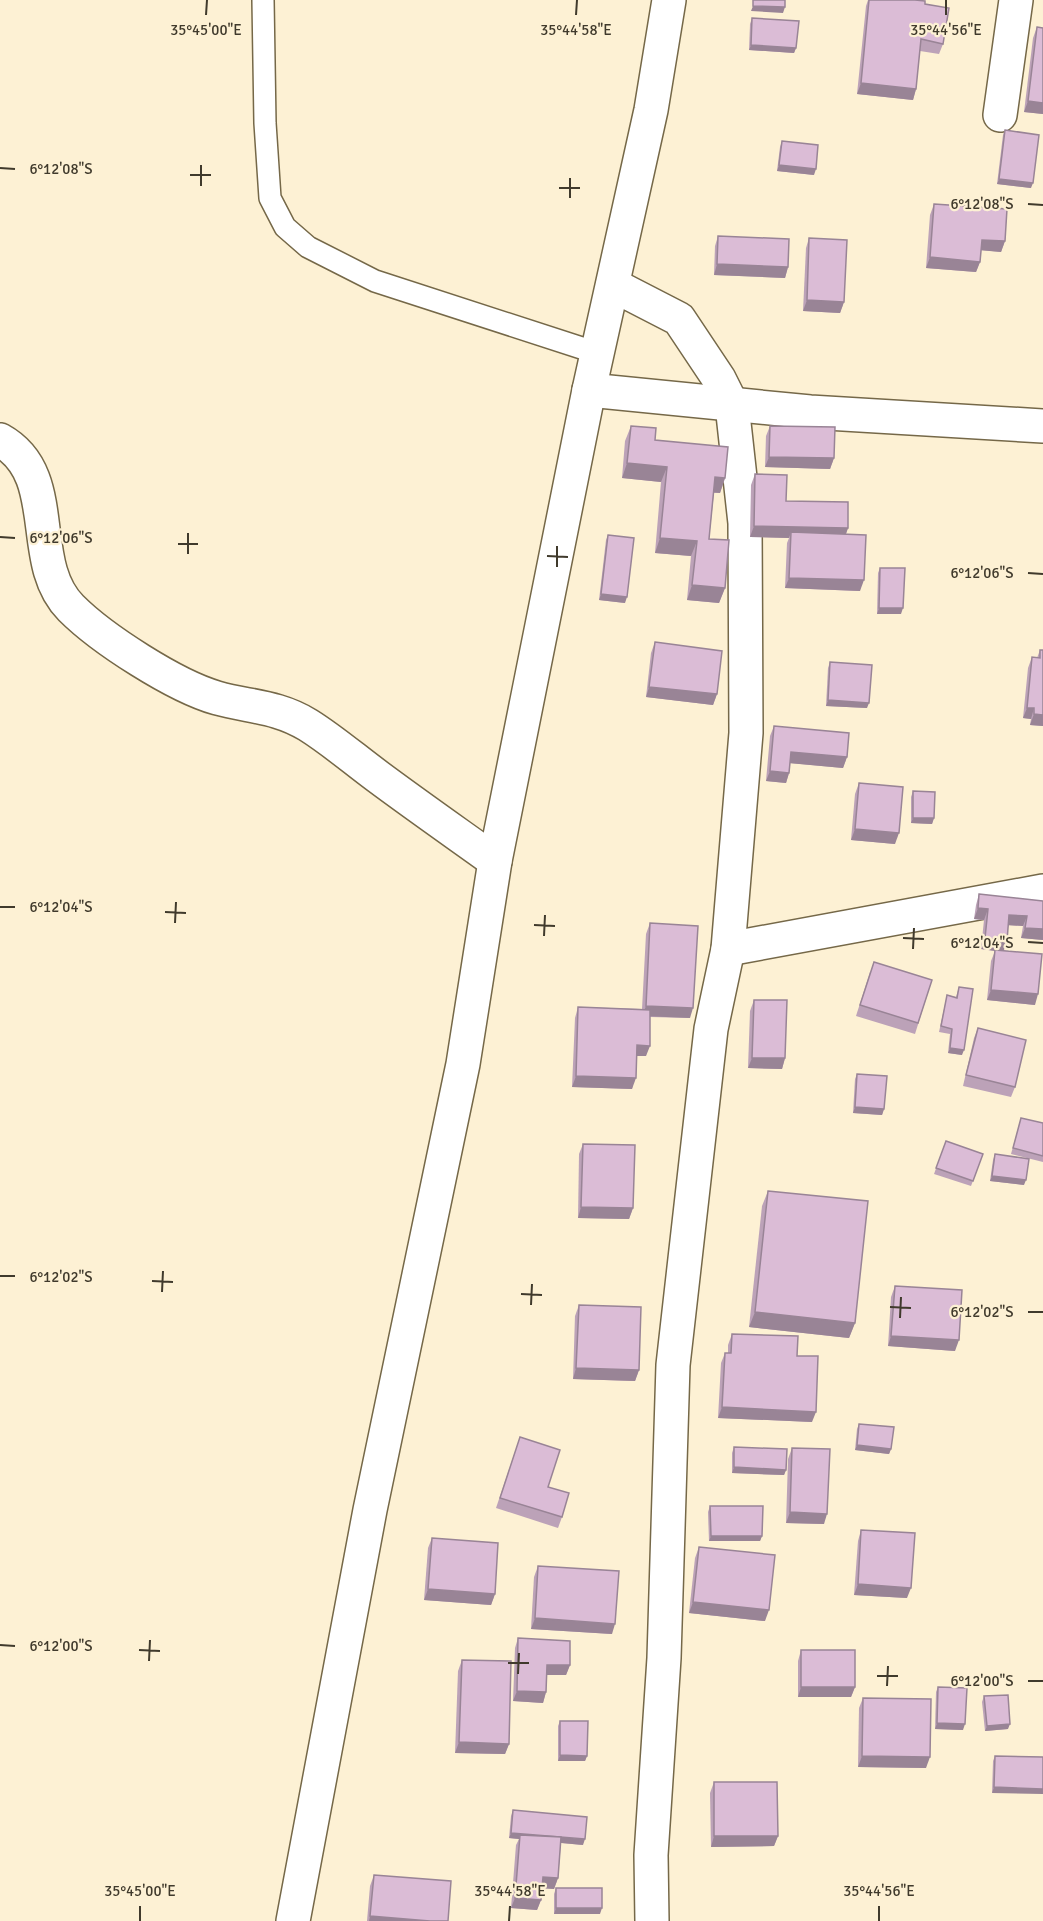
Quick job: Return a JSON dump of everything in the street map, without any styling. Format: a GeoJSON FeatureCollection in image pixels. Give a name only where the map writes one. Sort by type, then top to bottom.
{"type":"FeatureCollection","features":[{"type":"Feature","properties":{"kind":"street"},"geometry":{"type":"LineString","coordinates":[[293,1921],[370,1510],[463,1064],[495,861],[589,390],[651,110],[669,0]]}},
{"type":"Feature","properties":{"kind":"street"},"geometry":{"type":"LineString","coordinates":[[1000,115],[1016,0]]}},
{"type":"Feature","properties":{"kind":"street"},"geometry":{"type":"LineString","coordinates":[[613,285],[679,319],[719,380],[732,405],[745,523],[746,733],[728,949],[711,1029],[673,1365],[664,1658],[651,1854],[652,1921]]}},
{"type":"Feature","properties":{"kind":"street"},"geometry":{"type":"LineString","coordinates":[[589,390],[732,405],[1043,426]]}},
{"type":"Feature","properties":{"kind":"street"},"geometry":{"type":"LineString","coordinates":[[0,440],[12,447],[32,472],[54,584],[70,607],[88,623],[106,638],[160,672],[217,698],[263,706],[307,724],[495,861]]}},
{"type":"Feature","properties":{"kind":"street"},"geometry":{"type":"LineString","coordinates":[[728,949],[1043,891]]}},
{"type":"Feature","properties":{"kind":"lane"},"geometry":{"type":"LineString","coordinates":[[263,0],[265,123],[270,198],[285,227],[308,248],[375,281],[597,353]]}},
{"type":"Feature","properties":{"kind":"building"},"geometry":{"type":"Polygon","coordinates":[[[753,0],[785,0],[785,7],[753,6],[753,0]]]}},
{"type":"Feature","properties":{"kind":"building"},"geometry":{"type":"Polygon","coordinates":[[[869,0],[925,1],[925,4],[949,8],[943,44],[921,39],[916,89],[861,83],[869,0]]]}},
{"type":"Feature","properties":{"kind":"building"},"geometry":{"type":"Polygon","coordinates":[[[752,18],[799,21],[796,48],[751,45],[752,18]]]}},
{"type":"Feature","properties":{"kind":"building"},"geometry":{"type":"Polygon","coordinates":[[[1037,27],[1043,28],[1043,103],[1028,101],[1037,27]]]}},
{"type":"Feature","properties":{"kind":"building"},"geometry":{"type":"Polygon","coordinates":[[[1005,130],[1039,135],[1033,183],[999,179],[1005,130]]]}},
{"type":"Feature","properties":{"kind":"building"},"geometry":{"type":"Polygon","coordinates":[[[782,141],[818,145],[816,169],[779,165],[782,141]]]}},
{"type":"Feature","properties":{"kind":"building"},"geometry":{"type":"Polygon","coordinates":[[[934,204],[1007,209],[1005,241],[982,240],[980,262],[930,257],[934,204]]]}},
{"type":"Feature","properties":{"kind":"building"},"geometry":{"type":"Polygon","coordinates":[[[718,236],[789,239],[788,267],[717,264],[718,236]]]}},
{"type":"Feature","properties":{"kind":"building"},"geometry":{"type":"Polygon","coordinates":[[[809,238],[847,240],[844,302],[807,300],[809,238]]]}},
{"type":"Feature","properties":{"kind":"building"},"geometry":{"type":"Polygon","coordinates":[[[631,426],[656,428],[655,440],[728,447],[725,478],[715,477],[709,539],[729,540],[725,588],[692,585],[697,541],[660,538],[667,467],[627,463],[631,426]]]}},
{"type":"Feature","properties":{"kind":"building"},"geometry":{"type":"Polygon","coordinates":[[[770,426],[835,427],[834,458],[769,457],[770,426]]]}},
{"type":"Feature","properties":{"kind":"building"},"geometry":{"type":"Polygon","coordinates":[[[755,474],[787,475],[786,501],[848,502],[848,528],[754,526],[755,474]]]}},
{"type":"Feature","properties":{"kind":"building"},"geometry":{"type":"Polygon","coordinates":[[[791,532],[866,535],[864,580],[789,578],[791,532]]]}},
{"type":"Feature","properties":{"kind":"building"},"geometry":{"type":"Polygon","coordinates":[[[608,535],[634,538],[627,597],[601,594],[608,535]]]}},
{"type":"Feature","properties":{"kind":"building"},"geometry":{"type":"Polygon","coordinates":[[[880,568],[905,568],[903,608],[879,608],[880,568]]]}},
{"type":"Feature","properties":{"kind":"building"},"geometry":{"type":"Polygon","coordinates":[[[655,642],[722,651],[717,694],[649,687],[655,642]]]}},
{"type":"Feature","properties":{"kind":"building"},"geometry":{"type":"Polygon","coordinates":[[[1040,650],[1043,650],[1043,715],[1034,714],[1034,708],[1027,708],[1032,657],[1040,658],[1040,650]]]}},
{"type":"Feature","properties":{"kind":"building"},"geometry":{"type":"Polygon","coordinates":[[[830,662],[872,665],[869,703],[828,700],[830,662]]]}},
{"type":"Feature","properties":{"kind":"building"},"geometry":{"type":"Polygon","coordinates":[[[774,726],[849,733],[847,757],[791,752],[789,773],[770,771],[774,726]]]}},
{"type":"Feature","properties":{"kind":"building"},"geometry":{"type":"Polygon","coordinates":[[[859,783],[903,787],[899,833],[855,829],[859,783]]]}},
{"type":"Feature","properties":{"kind":"building"},"geometry":{"type":"Polygon","coordinates":[[[913,791],[935,792],[934,818],[913,818],[913,791]]]}},
{"type":"Feature","properties":{"kind":"building"},"geometry":{"type":"Polygon","coordinates":[[[979,894],[1043,901],[1043,929],[1025,928],[1027,916],[1009,915],[1007,941],[985,938],[988,909],[978,908],[979,894]]]}},
{"type":"Feature","properties":{"kind":"building"},"geometry":{"type":"Polygon","coordinates":[[[650,923],[698,926],[693,1008],[646,1006],[650,923]]]}},
{"type":"Feature","properties":{"kind":"building"},"geometry":{"type":"Polygon","coordinates":[[[995,950],[1042,954],[1038,994],[991,990],[995,950]]]}},
{"type":"Feature","properties":{"kind":"building"},"geometry":{"type":"Polygon","coordinates":[[[874,962],[932,980],[918,1023],[860,1005],[874,962]]]}},
{"type":"Feature","properties":{"kind":"building"},"geometry":{"type":"Polygon","coordinates":[[[959,987],[973,989],[964,1050],[950,1048],[952,1029],[941,1026],[947,995],[957,998],[959,987]]]}},
{"type":"Feature","properties":{"kind":"building"},"geometry":{"type":"Polygon","coordinates":[[[754,1000],[787,1000],[785,1058],[752,1058],[754,1000]]]}},
{"type":"Feature","properties":{"kind":"building"},"geometry":{"type":"Polygon","coordinates":[[[578,1007],[650,1010],[650,1046],[637,1045],[636,1078],[576,1076],[578,1007]]]}},
{"type":"Feature","properties":{"kind":"building"},"geometry":{"type":"Polygon","coordinates":[[[978,1028],[1026,1040],[1015,1087],[966,1075],[978,1028]]]}},
{"type":"Feature","properties":{"kind":"building"},"geometry":{"type":"Polygon","coordinates":[[[857,1074],[887,1076],[884,1109],[855,1107],[857,1074]]]}},
{"type":"Feature","properties":{"kind":"building"},"geometry":{"type":"Polygon","coordinates":[[[1021,1118],[1043,1123],[1043,1156],[1013,1148],[1021,1118]]]}},
{"type":"Feature","properties":{"kind":"building"},"geometry":{"type":"Polygon","coordinates":[[[946,1141],[983,1154],[973,1181],[936,1168],[946,1141]]]}},
{"type":"Feature","properties":{"kind":"building"},"geometry":{"type":"Polygon","coordinates":[[[583,1144],[635,1145],[633,1208],[581,1207],[583,1144]]]}},
{"type":"Feature","properties":{"kind":"building"},"geometry":{"type":"Polygon","coordinates":[[[995,1154],[1029,1159],[1026,1180],[992,1176],[995,1154]]]}},
{"type":"Feature","properties":{"kind":"building"},"geometry":{"type":"Polygon","coordinates":[[[768,1191],[868,1201],[855,1323],[755,1312],[768,1191]]]}},
{"type":"Feature","properties":{"kind":"building"},"geometry":{"type":"Polygon","coordinates":[[[895,1286],[962,1290],[959,1340],[891,1336],[895,1286]]]}},
{"type":"Feature","properties":{"kind":"building"},"geometry":{"type":"Polygon","coordinates":[[[579,1305],[641,1307],[639,1370],[576,1368],[579,1305]]]}},
{"type":"Feature","properties":{"kind":"building"},"geometry":{"type":"Polygon","coordinates":[[[732,1334],[798,1336],[797,1356],[818,1356],[816,1412],[722,1407],[725,1353],[731,1353],[732,1334]]]}},
{"type":"Feature","properties":{"kind":"building"},"geometry":{"type":"Polygon","coordinates":[[[859,1424],[894,1427],[891,1449],[857,1445],[859,1424]]]}},
{"type":"Feature","properties":{"kind":"building"},"geometry":{"type":"Polygon","coordinates":[[[520,1437],[560,1450],[548,1487],[569,1493],[562,1517],[500,1498],[520,1437]]]}},
{"type":"Feature","properties":{"kind":"building"},"geometry":{"type":"Polygon","coordinates":[[[734,1447],[787,1449],[786,1470],[734,1467],[734,1447]]]}},
{"type":"Feature","properties":{"kind":"building"},"geometry":{"type":"Polygon","coordinates":[[[792,1448],[830,1449],[827,1514],[790,1512],[792,1448]]]}},
{"type":"Feature","properties":{"kind":"building"},"geometry":{"type":"Polygon","coordinates":[[[710,1506],[763,1506],[762,1536],[711,1536],[710,1506]]]}},
{"type":"Feature","properties":{"kind":"building"},"geometry":{"type":"Polygon","coordinates":[[[861,1530],[915,1533],[911,1588],[858,1584],[861,1530]]]}},
{"type":"Feature","properties":{"kind":"building"},"geometry":{"type":"Polygon","coordinates":[[[432,1538],[498,1543],[495,1594],[428,1589],[432,1538]]]}},
{"type":"Feature","properties":{"kind":"building"},"geometry":{"type":"Polygon","coordinates":[[[699,1547],[775,1555],[769,1610],[693,1602],[699,1547]]]}},
{"type":"Feature","properties":{"kind":"building"},"geometry":{"type":"Polygon","coordinates":[[[538,1566],[619,1571],[615,1624],[535,1618],[538,1566]]]}},
{"type":"Feature","properties":{"kind":"building"},"geometry":{"type":"Polygon","coordinates":[[[518,1638],[570,1641],[570,1665],[547,1665],[546,1692],[517,1691],[518,1638]]]}},
{"type":"Feature","properties":{"kind":"building"},"geometry":{"type":"Polygon","coordinates":[[[801,1650],[855,1650],[855,1687],[801,1687],[801,1650]]]}},
{"type":"Feature","properties":{"kind":"building"},"geometry":{"type":"Polygon","coordinates":[[[462,1660],[511,1661],[509,1744],[459,1742],[462,1660]]]}},
{"type":"Feature","properties":{"kind":"building"},"geometry":{"type":"Polygon","coordinates":[[[938,1687],[967,1688],[965,1724],[937,1723],[938,1687]]]}},
{"type":"Feature","properties":{"kind":"building"},"geometry":{"type":"Polygon","coordinates":[[[1008,1695],[1010,1724],[987,1726],[984,1696],[1008,1695]]]}},
{"type":"Feature","properties":{"kind":"building"},"geometry":{"type":"Polygon","coordinates":[[[863,1698],[931,1699],[930,1757],[862,1756],[863,1698]]]}},
{"type":"Feature","properties":{"kind":"building"},"geometry":{"type":"Polygon","coordinates":[[[560,1721],[588,1721],[587,1756],[560,1755],[560,1721]]]}},
{"type":"Feature","properties":{"kind":"building"},"geometry":{"type":"Polygon","coordinates":[[[995,1756],[1043,1757],[1043,1789],[994,1787],[995,1756]]]}},
{"type":"Feature","properties":{"kind":"building"},"geometry":{"type":"Polygon","coordinates":[[[714,1782],[777,1782],[778,1836],[714,1836],[714,1782]]]}},
{"type":"Feature","properties":{"kind":"building"},"geometry":{"type":"Polygon","coordinates":[[[513,1810],[587,1817],[585,1839],[511,1833],[513,1810]]]}},
{"type":"Feature","properties":{"kind":"building"},"geometry":{"type":"Polygon","coordinates":[[[520,1835],[561,1837],[558,1878],[543,1877],[541,1900],[515,1898],[520,1835]]]}},
{"type":"Feature","properties":{"kind":"building"},"geometry":{"type":"Polygon","coordinates":[[[374,1875],[451,1881],[448,1921],[370,1916],[374,1875]]]}},
{"type":"Feature","properties":{"kind":"building"},"geometry":{"type":"Polygon","coordinates":[[[556,1888],[602,1888],[602,1908],[556,1908],[556,1888]]]}}]}
